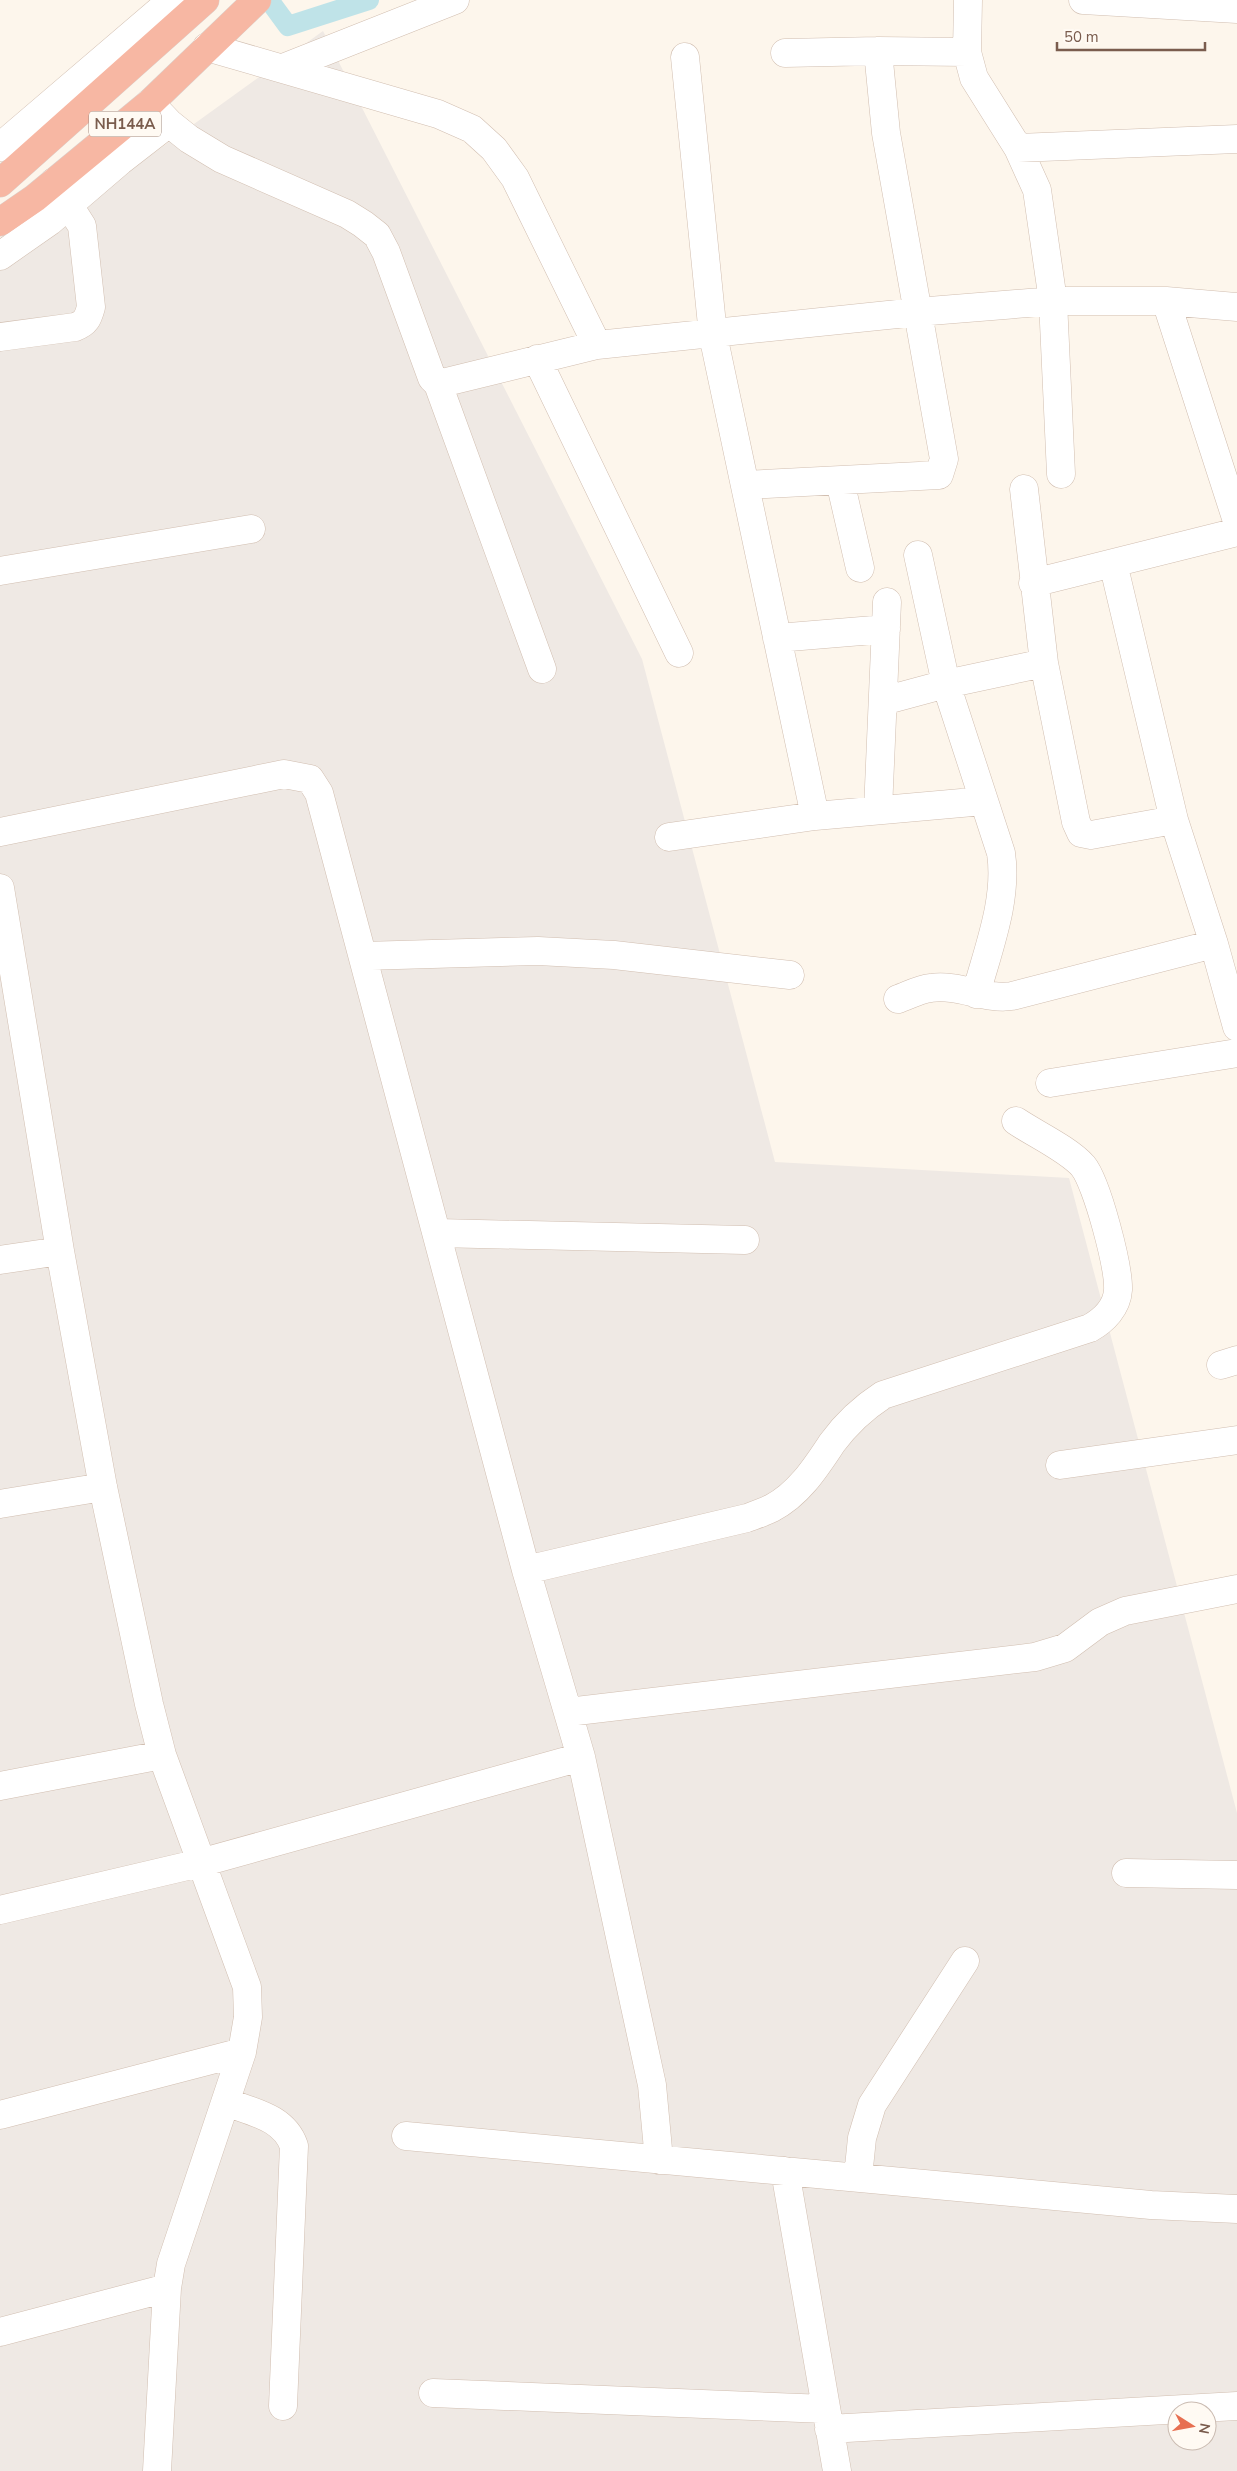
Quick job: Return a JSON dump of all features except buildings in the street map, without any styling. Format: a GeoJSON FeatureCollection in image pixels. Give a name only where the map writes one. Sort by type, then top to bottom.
{"type":"FeatureCollection","features":[{"type":"Feature","properties":{"kind":"highway","name":"NH144A"},"geometry":{"type":"LineString","coordinates":[[0,183],[205,0]]}},
{"type":"Feature","properties":{"kind":"highway","name":"NH144A"},"geometry":{"type":"LineString","coordinates":[[0,222],[54,182],[150,103],[249,8]]}},
{"type":"Feature","properties":{"kind":"street"},"geometry":{"type":"LineString","coordinates":[[0,147],[172,0]]}},
{"type":"Feature","properties":{"kind":"street"},"geometry":{"type":"LineString","coordinates":[[282,68],[455,0]]}},
{"type":"Feature","properties":{"kind":"street"},"geometry":{"type":"LineString","coordinates":[[968,0],[967,52],[974,78],[1018,148],[1037,190],[1053,300],[1061,474]]}},
{"type":"Feature","properties":{"kind":"street"},"geometry":{"type":"LineString","coordinates":[[1083,0],[1237,9]]}},
{"type":"Feature","properties":{"kind":"street"},"geometry":{"type":"LineString","coordinates":[[207,47],[438,114],[472,129],[494,150],[515,178],[597,345]]}},
{"type":"Feature","properties":{"kind":"street"},"geometry":{"type":"LineString","coordinates":[[745,485],[928,477],[939,475],[942,468],[944,459],[886,133],[878,51]]}},
{"type":"Feature","properties":{"kind":"street"},"geometry":{"type":"LineString","coordinates":[[786,52],[967,52]]}},
{"type":"Feature","properties":{"kind":"street"},"geometry":{"type":"LineString","coordinates":[[684,57],[713,335],[815,816]]}},
{"type":"Feature","properties":{"kind":"street"},"geometry":{"type":"LineString","coordinates":[[150,103],[169,123],[189,139],[222,159],[347,214],[377,235],[386,252],[432,378],[438,384],[542,669]]}},
{"type":"Feature","properties":{"kind":"street"},"geometry":{"type":"LineString","coordinates":[[0,256],[28,238],[70,205],[120,161],[169,123]]}},
{"type":"Feature","properties":{"kind":"street"},"geometry":{"type":"LineString","coordinates":[[1018,148],[1237,139]]}},
{"type":"Feature","properties":{"kind":"street"},"geometry":{"type":"LineString","coordinates":[[0,337],[75,327],[84,324],[88,318],[91,307],[82,226],[54,182]]}},
{"type":"Feature","properties":{"kind":"street"},"geometry":{"type":"LineString","coordinates":[[438,384],[597,345],[713,335],[917,312],[1053,300],[1166,302],[1237,307]]}},
{"type":"Feature","properties":{"kind":"street"},"geometry":{"type":"LineString","coordinates":[[1166,302],[1237,521]]}},
{"type":"Feature","properties":{"kind":"street"},"geometry":{"type":"LineString","coordinates":[[537,359],[679,653]]}},
{"type":"Feature","properties":{"kind":"street"},"geometry":{"type":"LineString","coordinates":[[840,481],[860,568]]}},
{"type":"Feature","properties":{"kind":"street"},"geometry":{"type":"LineString","coordinates":[[1024,489],[1033,583],[1044,664],[1076,822],[1081,833],[1091,835],[1174,820]]}},
{"type":"Feature","properties":{"kind":"street"},"geometry":{"type":"LineString","coordinates":[[0,571],[251,529]]}},
{"type":"Feature","properties":{"kind":"street"},"geometry":{"type":"LineString","coordinates":[[1033,583],[1237,532]]}},
{"type":"Feature","properties":{"kind":"street"},"geometry":{"type":"LineString","coordinates":[[918,555],[946,684],[1001,853],[1003,888],[976,994]]}},
{"type":"Feature","properties":{"kind":"street"},"geometry":{"type":"LineString","coordinates":[[1113,563],[1174,820],[1232,995],[1237,1027]]}},
{"type":"Feature","properties":{"kind":"street"},"geometry":{"type":"LineString","coordinates":[[878,810],[887,602]]}},
{"type":"Feature","properties":{"kind":"street"},"geometry":{"type":"LineString","coordinates":[[777,638],[886,629]]}},
{"type":"Feature","properties":{"kind":"street"},"geometry":{"type":"LineString","coordinates":[[883,701],[946,684],[1044,664]]}},
{"type":"Feature","properties":{"kind":"street"},"geometry":{"type":"LineString","coordinates":[[0,832],[284,774],[310,779],[319,793],[526,1570],[581,1757],[652,2085],[659,2160]]}},
{"type":"Feature","properties":{"kind":"street"},"geometry":{"type":"LineString","coordinates":[[669,837],[815,816],[984,801]]}},
{"type":"Feature","properties":{"kind":"street"},"geometry":{"type":"LineString","coordinates":[[0,888],[60,1251],[104,1487],[148,1704],[162,1755],[246,1987],[248,2016],[242,2052],[171,2264],[167,2288],[157,2471]]}},
{"type":"Feature","properties":{"kind":"street"},"geometry":{"type":"LineString","coordinates":[[898,999],[930,988],[950,988],[1002,998],[1214,944]]}},
{"type":"Feature","properties":{"kind":"street"},"geometry":{"type":"LineString","coordinates":[[363,956],[538,951],[614,955],[790,975]]}},
{"type":"Feature","properties":{"kind":"street"},"geometry":{"type":"LineString","coordinates":[[1050,1083],[1237,1053]]}},
{"type":"Feature","properties":{"kind":"street"},"geometry":{"type":"LineString","coordinates":[[526,1570],[746,1518],[773,1508],[796,1490],[819,1465],[850,1422],[870,1403],[883,1396],[1090,1328],[1102,1321],[1113,1307],[1118,1291],[1117,1275],[1095,1188],[1089,1174],[1081,1163],[1016,1122]]}},
{"type":"Feature","properties":{"kind":"street"},"geometry":{"type":"LineString","coordinates":[[436,1233],[745,1240]]}},
{"type":"Feature","properties":{"kind":"street"},"geometry":{"type":"LineString","coordinates":[[0,1260],[60,1251]]}},
{"type":"Feature","properties":{"kind":"street"},"geometry":{"type":"LineString","coordinates":[[1060,1464],[1237,1440]]}},
{"type":"Feature","properties":{"kind":"street"},"geometry":{"type":"LineString","coordinates":[[0,1504],[104,1487]]}},
{"type":"Feature","properties":{"kind":"street"},"geometry":{"type":"LineString","coordinates":[[568,1712],[1035,1657],[1065,1648],[1100,1622],[1125,1610],[1237,1589]]}},
{"type":"Feature","properties":{"kind":"street"},"geometry":{"type":"LineString","coordinates":[[0,1786],[162,1755]]}},
{"type":"Feature","properties":{"kind":"street"},"geometry":{"type":"LineString","coordinates":[[2,1903],[200,1863],[581,1757]]}},
{"type":"Feature","properties":{"kind":"street"},"geometry":{"type":"LineString","coordinates":[[1126,1873],[1237,1875]]}},
{"type":"Feature","properties":{"kind":"street"},"geometry":{"type":"LineString","coordinates":[[858,2177],[862,2138],[872,2105],[965,1961]]}},
{"type":"Feature","properties":{"kind":"street"},"geometry":{"type":"LineString","coordinates":[[0,2115],[242,2052]]}},
{"type":"Feature","properties":{"kind":"street"},"geometry":{"type":"LineString","coordinates":[[226,2102],[284,2126],[290,2134],[294,2146],[283,2406]]}},
{"type":"Feature","properties":{"kind":"street"},"geometry":{"type":"LineString","coordinates":[[406,2136],[1151,2205],[1237,2209]]}},
{"type":"Feature","properties":{"kind":"street"},"geometry":{"type":"LineString","coordinates":[[785,2171],[837,2471]]}},
{"type":"Feature","properties":{"kind":"street"},"geometry":{"type":"LineString","coordinates":[[0,2332],[167,2288]]}},
{"type":"Feature","properties":{"kind":"street"},"geometry":{"type":"LineString","coordinates":[[433,2393],[828,2419],[1237,2406]]}},
{"type":"Feature","properties":{"kind":"shaded area"},"geometry":{"type":"Polygon","coordinates":[[[323,31],[642,659],[775,1162],[1069,1178],[1237,1813],[1237,2471],[0,2471],[0,264],[323,31]]]}},
{"type":"Feature","properties":{"kind":"waterway"},"geometry":{"type":"LineString","coordinates":[[269,0],[288,26],[369,0]]}}]}
